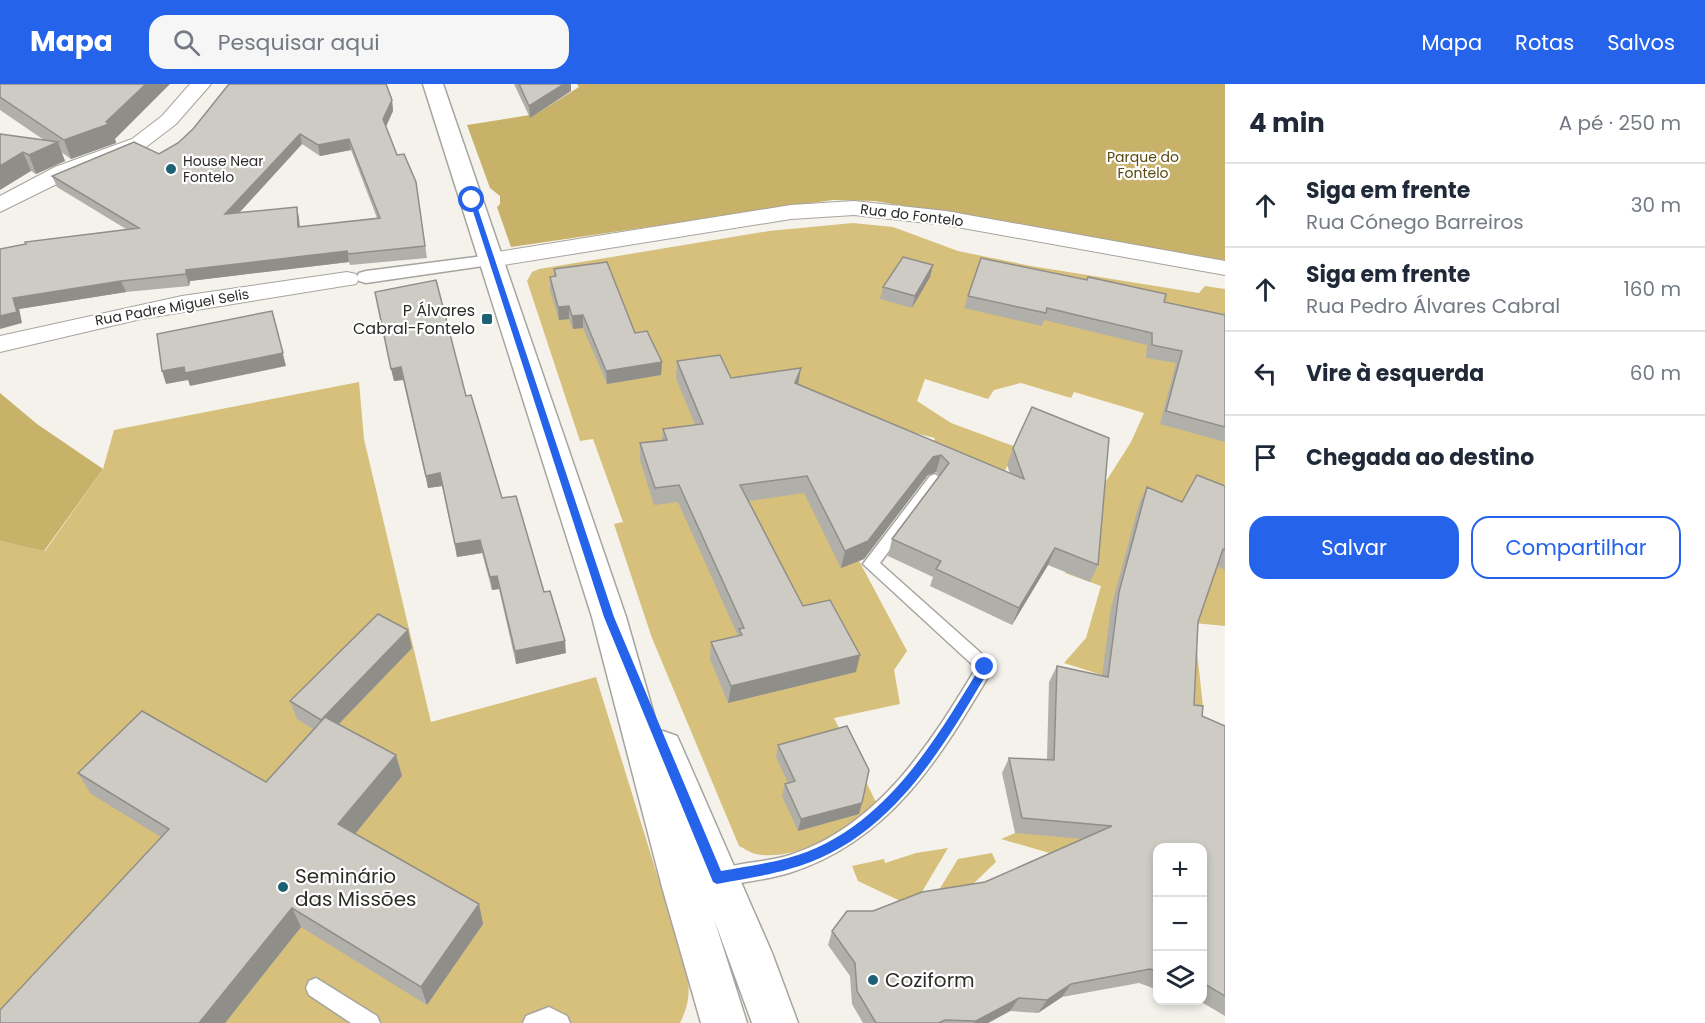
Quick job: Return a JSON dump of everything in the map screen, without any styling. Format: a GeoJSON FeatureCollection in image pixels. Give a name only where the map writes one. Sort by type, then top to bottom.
{"type":"FeatureCollection","features":[{"type":"Feature","properties":{"kind":"main road"},"geometry":{"type":"LineString","coordinates":[[433,84],[609,617],[683,887],[724,1023]]}},
{"type":"Feature","properties":{"kind":"main road"},"geometry":{"type":"LineString","coordinates":[[609,617],[750,953],[775,1023]]}},
{"type":"Feature","properties":{"kind":"main road"},"geometry":{"type":"LineString","coordinates":[[707,962],[743,1023]]}},
{"type":"Feature","properties":{"kind":"street"},"geometry":{"type":"LineString","coordinates":[[0,205],[63,172],[138,143],[169,120],[201,84]]}},
{"type":"Feature","properties":{"kind":"street","name":"Rua do Fontelo"},"geometry":{"type":"LineString","coordinates":[[491,260],[791,212],[854,208],[946,218],[1225,268]]}},
{"type":"Feature","properties":{"kind":"street","name":"Rua Padre Miguel Selis"},"geometry":{"type":"LineString","coordinates":[[0,344],[20,341],[139,310],[232,294],[491,260]]}},
{"type":"Feature","properties":{"kind":"lane"},"geometry":{"type":"LineString","coordinates":[[717,878],[790,863],[834,846],[868,824],[899,794],[941,738],[985,667],[872,564],[935,479]]}},
{"type":"Feature","properties":{"kind":"lane"},"geometry":{"type":"LineString","coordinates":[[316,988],[370,1023]]}},
{"type":"Feature","properties":{"kind":"lane"},"geometry":{"type":"LineString","coordinates":[[533,1023],[549,1017],[560,1023]]}},
{"type":"Feature","properties":{"kind":"shaded area"},"geometry":{"type":"Polygon","coordinates":[[[853,223],[893,227],[958,251],[1031,266],[1199,293],[1205,286],[1225,289],[1225,626],[1194,623],[1203,707],[1064,663],[1086,638],[1101,586],[1065,573],[1091,528],[1105,483],[1131,442],[1144,413],[1074,392],[1071,398],[1021,383],[994,390],[988,399],[925,379],[917,401],[951,423],[1016,447],[1004,473],[928,462],[935,438],[907,431],[848,540],[907,651],[894,670],[900,704],[834,718],[876,802],[851,823],[821,842],[788,853],[756,854],[739,846],[652,638],[614,524],[623,522],[593,439],[580,441],[527,281],[532,272],[539,269],[769,231],[853,223]]]}},
{"type":"Feature","properties":{"kind":"shaded area"},"geometry":{"type":"Polygon","coordinates":[[[359,382],[364,439],[431,722],[596,677],[685,965],[689,995],[680,1023],[0,1023],[0,541],[45,551],[103,469],[114,430],[359,382]]]}},
{"type":"Feature","properties":{"kind":"shaded area"},"geometry":{"type":"Polygon","coordinates":[[[1015,833],[1104,833],[1070,859],[1001,839],[1015,833]]]}},
{"type":"Feature","properties":{"kind":"shaded area"},"geometry":{"type":"Polygon","coordinates":[[[948,848],[913,907],[858,881],[852,866],[884,859],[885,863],[916,853],[948,848]]]}},
{"type":"Feature","properties":{"kind":"shaded area"},"geometry":{"type":"Polygon","coordinates":[[[992,853],[996,862],[973,884],[931,903],[958,859],[992,853]]]}},
{"type":"Feature","properties":{"kind":"green space","name":"Parque do Fontelo"},"geometry":{"type":"Polygon","coordinates":[[[577,84],[1225,84],[1225,262],[875,201],[833,200],[511,247],[497,207],[500,204],[500,196],[490,188],[467,125],[536,114],[579,87],[577,84]]]}},
{"type":"Feature","properties":{"kind":"green space"},"geometry":{"type":"Polygon","coordinates":[[[0,393],[37,424],[103,469],[44,551],[0,541],[0,393]]]}},
{"type":"Feature","properties":{"kind":"building"},"geometry":{"type":"Polygon","coordinates":[[[0,84],[146,84],[106,122],[109,124],[64,140],[0,97],[0,84]]]}},
{"type":"Feature","properties":{"kind":"building"},"geometry":{"type":"Polygon","coordinates":[[[229,84],[386,84],[392,100],[383,119],[397,155],[404,154],[416,182],[425,246],[348,254],[347,251],[186,270],[186,274],[121,281],[13,298],[17,312],[0,316],[0,249],[26,244],[25,242],[139,228],[52,176],[134,142],[159,154],[178,143],[193,129],[229,84]],[[300,134],[225,214],[297,207],[298,227],[380,218],[349,139],[318,145],[300,134]]]}},
{"type":"Feature","properties":{"kind":"building"},"geometry":{"type":"Polygon","coordinates":[[[519,84],[564,84],[529,106],[519,84]]]}},
{"type":"Feature","properties":{"kind":"building"},"geometry":{"type":"Polygon","coordinates":[[[0,134],[58,142],[29,155],[23,152],[0,166],[0,134]]]}},
{"type":"Feature","properties":{"kind":"building"},"geometry":{"type":"Polygon","coordinates":[[[903,257],[933,265],[915,296],[883,287],[903,257]]]}},
{"type":"Feature","properties":{"kind":"building"},"geometry":{"type":"Polygon","coordinates":[[[981,258],[1166,294],[1164,302],[1225,315],[1225,427],[1166,411],[1182,351],[1152,345],[1152,333],[1047,308],[1046,313],[968,296],[981,258]]]}},
{"type":"Feature","properties":{"kind":"building"},"geometry":{"type":"Polygon","coordinates":[[[607,262],[635,333],[647,331],[662,362],[606,371],[583,315],[572,316],[569,306],[558,307],[550,277],[556,276],[554,269],[607,262]]]}},
{"type":"Feature","properties":{"kind":"building"},"geometry":{"type":"Polygon","coordinates":[[[436,280],[466,396],[471,395],[502,498],[516,496],[544,592],[550,591],[565,641],[515,651],[497,576],[490,577],[480,540],[455,544],[440,473],[426,476],[401,367],[391,369],[375,292],[436,280]]]}},
{"type":"Feature","properties":{"kind":"building"},"geometry":{"type":"Polygon","coordinates":[[[272,311],[283,353],[185,373],[184,367],[162,371],[157,334],[272,311]]]}},
{"type":"Feature","properties":{"kind":"building"},"geometry":{"type":"Polygon","coordinates":[[[720,355],[731,378],[801,368],[795,383],[1024,479],[1013,448],[1032,407],[1109,438],[1098,565],[1055,548],[1019,608],[936,569],[941,561],[892,539],[949,463],[941,455],[933,457],[868,541],[845,551],[807,476],[740,485],[803,606],[830,600],[860,655],[731,686],[711,642],[742,635],[739,629],[744,628],[679,485],[655,488],[640,443],[667,440],[663,429],[703,424],[677,361],[720,355]]]}},
{"type":"Feature","properties":{"kind":"building"},"geometry":{"type":"Polygon","coordinates":[[[1197,475],[1225,486],[1225,550],[1223,549],[1198,622],[1194,705],[1203,706],[1202,716],[1225,726],[1225,996],[1207,985],[1207,843],[1153,843],[1153,970],[1071,984],[1047,1000],[1019,998],[976,1021],[876,1023],[857,991],[855,963],[832,931],[847,911],[873,911],[922,892],[985,882],[1112,826],[1022,818],[1009,758],[1054,760],[1057,666],[1108,677],[1119,592],[1147,487],[1182,502],[1197,475]]]}},
{"type":"Feature","properties":{"kind":"building"},"geometry":{"type":"Polygon","coordinates":[[[378,614],[408,630],[321,720],[290,701],[378,614]]]}},
{"type":"Feature","properties":{"kind":"building","name":"Seminário das Missões"},"geometry":{"type":"Polygon","coordinates":[[[142,711],[266,782],[325,717],[396,755],[338,824],[479,904],[421,987],[292,908],[199,1023],[0,1023],[0,1010],[169,829],[78,773],[142,711]]]}},
{"type":"Feature","properties":{"kind":"building"},"geometry":{"type":"Polygon","coordinates":[[[847,726],[869,770],[862,803],[801,819],[785,784],[795,781],[778,745],[847,726]]]}},
{"type":"Feature","properties":{"kind":"place","name":"House Near Fontelo"},"geometry":{"type":"Point","coordinates":[171,169]}},
{"type":"Feature","properties":{"kind":"place","name":"P Álvares Cabral-Fontelo"},"geometry":{"type":"Point","coordinates":[487,319]}},
{"type":"Feature","properties":{"kind":"place","name":"Seminário das Missões"},"geometry":{"type":"Point","coordinates":[283,887]}},
{"type":"Feature","properties":{"kind":"place","name":"Coziform"},"geometry":{"type":"Point","coordinates":[873,980]}},
{"type":"Feature","properties":{"kind":"route"},"geometry":{"type":"LineString","coordinates":[[472,200],[609,617],[717,878],[790,863],[834,846],[868,824],[899,794],[947,730],[985,667]]}}]}
